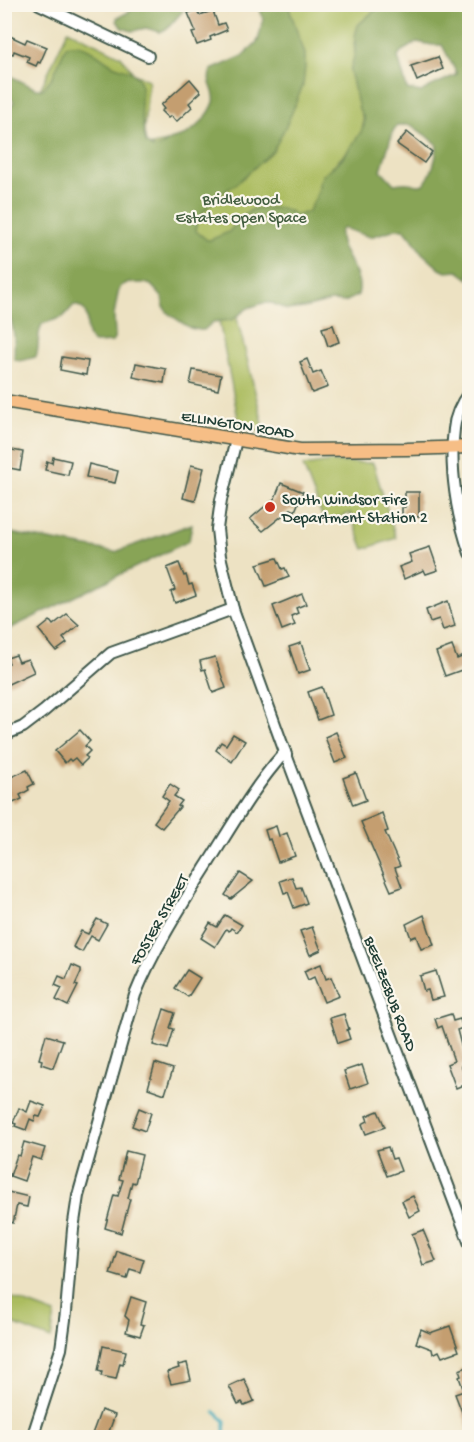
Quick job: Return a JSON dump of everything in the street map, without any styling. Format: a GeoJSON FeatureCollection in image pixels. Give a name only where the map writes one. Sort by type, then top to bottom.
{"type":"FeatureCollection","features":[{"type":"Feature","properties":{"kind":"main road","name":"ELLINGTON ROAD"},"geometry":{"type":"LineString","coordinates":[[4,401],[300,450],[470,447]]}},
{"type":"Feature","properties":{"kind":"street"},"geometry":{"type":"LineString","coordinates":[[39,4],[148,56]]}},
{"type":"Feature","properties":{"kind":"street"},"geometry":{"type":"LineString","coordinates":[[470,391],[460,406],[454,428],[453,447],[456,504],[470,553]]}},
{"type":"Feature","properties":{"kind":"street"},"geometry":{"type":"LineString","coordinates":[[236,440],[221,500],[218,529],[220,556],[233,609],[285,752]]}},
{"type":"Feature","properties":{"kind":"street"},"geometry":{"type":"LineString","coordinates":[[4,735],[23,727],[44,711],[111,652],[233,609]]}},
{"type":"Feature","properties":{"kind":"street","name":"BEELZEBUB ROAD"},"geometry":{"type":"LineString","coordinates":[[285,752],[470,1244]]}},
{"type":"Feature","properties":{"kind":"street","name":"FOSTER STREET"},"geometry":{"type":"LineString","coordinates":[[32,1437],[61,1349],[78,1196],[135,995],[147,965],[244,804],[285,752]]}},
{"type":"Feature","properties":{"kind":"green space"},"geometry":{"type":"Polygon","coordinates":[[[142,5],[188,5],[166,30],[160,32],[146,28],[132,31],[122,28],[117,18],[142,5]]]}},
{"type":"Feature","properties":{"kind":"green space"},"geometry":{"type":"Polygon","coordinates":[[[255,5],[288,5],[305,54],[303,85],[273,151],[236,184],[217,197],[196,220],[196,231],[210,240],[229,232],[251,210],[259,208],[282,208],[297,215],[308,212],[317,195],[322,176],[342,159],[364,125],[350,71],[355,53],[355,36],[358,25],[374,11],[387,5],[469,5],[470,222],[466,232],[469,247],[469,279],[458,271],[446,272],[440,269],[422,253],[404,229],[396,229],[370,237],[343,228],[340,231],[340,239],[355,271],[359,287],[358,295],[345,302],[331,301],[287,310],[272,303],[263,303],[248,308],[232,320],[213,322],[204,330],[200,330],[190,328],[169,314],[164,308],[162,297],[151,285],[127,283],[121,286],[118,293],[113,342],[94,343],[88,333],[85,311],[74,305],[63,317],[42,324],[36,357],[16,360],[12,325],[4,308],[4,116],[14,102],[5,91],[5,73],[36,89],[43,89],[53,76],[66,46],[85,47],[113,65],[132,72],[138,78],[146,143],[153,148],[158,148],[188,133],[206,117],[214,102],[209,79],[211,70],[243,56],[258,41],[263,19],[260,9],[255,5]],[[417,42],[402,51],[398,57],[407,89],[421,92],[457,74],[442,45],[417,42]],[[397,125],[381,170],[394,184],[421,185],[426,181],[434,165],[436,143],[411,125],[397,125]]]}},
{"type":"Feature","properties":{"kind":"green space","name":"Bridlewood Estates Open Space"},"geometry":{"type":"Polygon","coordinates":[[[265,5],[422,5],[354,42],[363,122],[362,132],[319,184],[341,265],[233,302],[265,432],[240,428],[211,280],[4,126],[31,109],[68,30],[121,56],[134,74],[149,80],[142,147],[214,133],[273,8],[265,5]]]}},
{"type":"Feature","properties":{"kind":"green space"},"geometry":{"type":"Polygon","coordinates":[[[331,462],[373,463],[396,538],[364,549],[350,513],[325,523],[303,466],[331,462]]]}},
{"type":"Feature","properties":{"kind":"green space"},"geometry":{"type":"Polygon","coordinates":[[[192,524],[189,541],[5,631],[5,532],[115,552],[192,524]]]}},
{"type":"Feature","properties":{"kind":"green space"},"geometry":{"type":"Polygon","coordinates":[[[4,1295],[55,1314],[51,1339],[5,1321],[4,1295]]]}},
{"type":"Feature","properties":{"kind":"building"},"geometry":{"type":"Polygon","coordinates":[[[197,10],[199,15],[213,11],[218,25],[224,23],[227,30],[197,45],[192,33],[196,32],[188,13],[197,10]]]}},
{"type":"Feature","properties":{"kind":"building"},"geometry":{"type":"Polygon","coordinates":[[[10,36],[25,43],[27,39],[47,47],[40,63],[38,62],[36,66],[27,62],[29,57],[14,51],[13,54],[4,51],[10,36]]]}},
{"type":"Feature","properties":{"kind":"building"},"geometry":{"type":"Polygon","coordinates":[[[438,57],[443,69],[417,81],[411,66],[438,57]]]}},
{"type":"Feature","properties":{"kind":"building"},"geometry":{"type":"Polygon","coordinates":[[[190,79],[201,92],[189,103],[192,107],[176,122],[171,116],[168,118],[161,111],[164,109],[161,105],[190,79]]]}},
{"type":"Feature","properties":{"kind":"building"},"geometry":{"type":"Polygon","coordinates":[[[407,132],[432,152],[424,163],[397,144],[407,132]]]}},
{"type":"Feature","properties":{"kind":"building"},"geometry":{"type":"Polygon","coordinates":[[[333,325],[339,342],[328,346],[322,328],[333,325]]]}},
{"type":"Feature","properties":{"kind":"building"},"geometry":{"type":"Polygon","coordinates":[[[62,357],[88,361],[86,375],[60,370],[62,357]]]}},
{"type":"Feature","properties":{"kind":"building"},"geometry":{"type":"Polygon","coordinates":[[[307,359],[313,374],[321,371],[328,387],[312,393],[300,362],[307,359]]]}},
{"type":"Feature","properties":{"kind":"building"},"geometry":{"type":"Polygon","coordinates":[[[136,363],[166,369],[164,383],[133,377],[136,363]]]}},
{"type":"Feature","properties":{"kind":"building"},"geometry":{"type":"Polygon","coordinates":[[[193,370],[221,375],[218,390],[190,384],[193,370]]]}},
{"type":"Feature","properties":{"kind":"building"},"geometry":{"type":"Polygon","coordinates":[[[7,449],[23,452],[20,470],[4,467],[7,449]]]}},
{"type":"Feature","properties":{"kind":"building"},"geometry":{"type":"Polygon","coordinates":[[[53,457],[71,461],[68,475],[45,470],[47,461],[52,463],[53,457]]]}},
{"type":"Feature","properties":{"kind":"building"},"geometry":{"type":"Polygon","coordinates":[[[89,464],[118,471],[115,483],[86,477],[89,464]]]}},
{"type":"Feature","properties":{"kind":"building"},"geometry":{"type":"Polygon","coordinates":[[[191,465],[204,468],[195,501],[183,498],[191,465]]]}},
{"type":"Feature","properties":{"kind":"building","name":"South Windsor Fire Department Station 2"},"geometry":{"type":"Polygon","coordinates":[[[281,483],[303,492],[295,511],[291,509],[263,531],[250,519],[275,498],[281,483]]]}},
{"type":"Feature","properties":{"kind":"building"},"geometry":{"type":"Polygon","coordinates":[[[405,492],[419,492],[419,517],[402,517],[405,492]]]}},
{"type":"Feature","properties":{"kind":"building"},"geometry":{"type":"Polygon","coordinates":[[[430,547],[438,570],[426,574],[424,570],[404,579],[399,567],[412,562],[409,554],[430,547]]]}},
{"type":"Feature","properties":{"kind":"building"},"geometry":{"type":"Polygon","coordinates":[[[277,558],[289,577],[266,586],[257,564],[277,558]]]}},
{"type":"Feature","properties":{"kind":"building"},"geometry":{"type":"Polygon","coordinates":[[[179,563],[196,595],[175,603],[171,592],[175,590],[167,568],[179,563]]]}},
{"type":"Feature","properties":{"kind":"building"},"geometry":{"type":"Polygon","coordinates":[[[302,594],[306,604],[296,608],[298,613],[291,616],[295,625],[282,630],[273,606],[302,594]]]}},
{"type":"Feature","properties":{"kind":"building"},"geometry":{"type":"Polygon","coordinates":[[[448,601],[455,626],[443,630],[439,619],[430,622],[426,610],[448,601]]]}},
{"type":"Feature","properties":{"kind":"building"},"geometry":{"type":"Polygon","coordinates":[[[67,614],[79,625],[63,638],[67,643],[56,651],[39,630],[50,621],[53,625],[67,614]]]}},
{"type":"Feature","properties":{"kind":"building"},"geometry":{"type":"Polygon","coordinates":[[[301,643],[310,670],[298,674],[289,647],[301,643]]]}},
{"type":"Feature","properties":{"kind":"building"},"geometry":{"type":"Polygon","coordinates":[[[452,646],[457,659],[467,655],[470,667],[445,676],[436,652],[452,646]]]}},
{"type":"Feature","properties":{"kind":"building"},"geometry":{"type":"Polygon","coordinates":[[[16,655],[19,662],[28,659],[34,672],[4,686],[4,665],[9,663],[7,658],[16,655]]]}},
{"type":"Feature","properties":{"kind":"building"},"geometry":{"type":"Polygon","coordinates":[[[215,657],[226,688],[213,693],[200,661],[215,657]]]}},
{"type":"Feature","properties":{"kind":"building"},"geometry":{"type":"Polygon","coordinates":[[[322,687],[331,715],[318,720],[308,692],[322,687]]]}},
{"type":"Feature","properties":{"kind":"building"},"geometry":{"type":"Polygon","coordinates":[[[80,730],[90,741],[85,746],[90,751],[85,756],[88,758],[81,765],[75,758],[65,763],[55,751],[80,730]]]}},
{"type":"Feature","properties":{"kind":"building"},"geometry":{"type":"Polygon","coordinates":[[[336,732],[347,758],[335,763],[325,737],[336,732]]]}},
{"type":"Feature","properties":{"kind":"building"},"geometry":{"type":"Polygon","coordinates":[[[233,734],[245,741],[232,762],[216,750],[221,742],[226,745],[233,734]]]}},
{"type":"Feature","properties":{"kind":"building"},"geometry":{"type":"Polygon","coordinates":[[[27,770],[34,784],[20,795],[22,799],[13,803],[8,793],[4,795],[4,780],[27,770]]]}},
{"type":"Feature","properties":{"kind":"building"},"geometry":{"type":"Polygon","coordinates":[[[356,773],[366,800],[353,805],[343,778],[356,773]]]}},
{"type":"Feature","properties":{"kind":"building"},"geometry":{"type":"Polygon","coordinates":[[[170,784],[179,790],[174,796],[182,801],[178,806],[180,807],[162,828],[154,822],[169,801],[162,796],[170,784]]]}},
{"type":"Feature","properties":{"kind":"building"},"geometry":{"type":"Polygon","coordinates":[[[382,813],[388,831],[385,832],[400,866],[395,868],[402,887],[391,891],[361,822],[382,813]]]}},
{"type":"Feature","properties":{"kind":"building"},"geometry":{"type":"Polygon","coordinates":[[[276,826],[279,836],[287,833],[295,856],[278,862],[265,830],[276,826]]]}},
{"type":"Feature","properties":{"kind":"building"},"geometry":{"type":"Polygon","coordinates":[[[240,873],[253,881],[231,899],[225,895],[240,873]]]}},
{"type":"Feature","properties":{"kind":"building"},"geometry":{"type":"Polygon","coordinates":[[[292,877],[296,888],[301,887],[307,903],[294,908],[288,892],[284,893],[280,881],[292,877]]]}},
{"type":"Feature","properties":{"kind":"building"},"geometry":{"type":"Polygon","coordinates":[[[225,915],[242,925],[237,932],[231,928],[229,931],[226,929],[215,947],[201,938],[210,923],[217,927],[225,915]]]}},
{"type":"Feature","properties":{"kind":"building"},"geometry":{"type":"Polygon","coordinates":[[[424,915],[434,945],[421,949],[416,936],[411,938],[406,924],[424,915]]]}},
{"type":"Feature","properties":{"kind":"building"},"geometry":{"type":"Polygon","coordinates":[[[97,919],[107,924],[98,940],[91,936],[82,952],[73,947],[81,931],[88,934],[97,919]]]}},
{"type":"Feature","properties":{"kind":"building"},"geometry":{"type":"Polygon","coordinates":[[[312,927],[321,950],[310,955],[300,931],[312,927]]]}},
{"type":"Feature","properties":{"kind":"building"},"geometry":{"type":"Polygon","coordinates":[[[321,964],[326,979],[331,977],[339,996],[324,1002],[314,977],[308,980],[304,971],[321,964]]]}},
{"type":"Feature","properties":{"kind":"building"},"geometry":{"type":"Polygon","coordinates":[[[72,965],[81,969],[81,972],[75,985],[78,986],[68,1006],[56,1000],[62,988],[55,985],[59,976],[66,979],[72,965]]]}},
{"type":"Feature","properties":{"kind":"building"},"geometry":{"type":"Polygon","coordinates":[[[187,970],[200,978],[188,997],[175,988],[187,970]]]}},
{"type":"Feature","properties":{"kind":"building"},"geometry":{"type":"Polygon","coordinates":[[[436,971],[444,997],[431,1000],[428,990],[424,991],[420,976],[436,971]]]}},
{"type":"Feature","properties":{"kind":"building"},"geometry":{"type":"Polygon","coordinates":[[[164,1009],[175,1013],[170,1028],[174,1029],[168,1049],[153,1045],[164,1009]]]}},
{"type":"Feature","properties":{"kind":"building"},"geometry":{"type":"Polygon","coordinates":[[[344,1014],[350,1039],[338,1043],[330,1018],[344,1014]]]}},
{"type":"Feature","properties":{"kind":"building"},"geometry":{"type":"Polygon","coordinates":[[[451,1014],[453,1021],[460,1019],[463,1028],[457,1030],[466,1064],[461,1066],[468,1083],[456,1088],[447,1064],[454,1061],[442,1026],[438,1028],[435,1019],[451,1014]]]}},
{"type":"Feature","properties":{"kind":"building"},"geometry":{"type":"Polygon","coordinates":[[[46,1035],[63,1040],[53,1068],[41,1064],[42,1060],[39,1059],[46,1035]]]}},
{"type":"Feature","properties":{"kind":"building"},"geometry":{"type":"Polygon","coordinates":[[[155,1063],[173,1069],[165,1094],[148,1088],[155,1063]]]}},
{"type":"Feature","properties":{"kind":"building"},"geometry":{"type":"Polygon","coordinates":[[[362,1065],[368,1083],[350,1089],[344,1071],[362,1065]]]}},
{"type":"Feature","properties":{"kind":"building"},"geometry":{"type":"Polygon","coordinates":[[[31,1101],[45,1106],[40,1117],[36,1116],[34,1121],[30,1119],[26,1130],[15,1126],[16,1124],[13,1123],[19,1108],[27,1112],[31,1101]]]}},
{"type":"Feature","properties":{"kind":"building"},"geometry":{"type":"Polygon","coordinates":[[[139,1108],[151,1113],[145,1131],[132,1126],[139,1108]]]}},
{"type":"Feature","properties":{"kind":"building"},"geometry":{"type":"Polygon","coordinates":[[[378,1111],[385,1127],[366,1134],[362,1124],[368,1121],[366,1116],[378,1111]]]}},
{"type":"Feature","properties":{"kind":"building"},"geometry":{"type":"Polygon","coordinates":[[[24,1142],[45,1148],[41,1160],[32,1157],[24,1181],[10,1176],[24,1142]]]}},
{"type":"Feature","properties":{"kind":"building"},"geometry":{"type":"Polygon","coordinates":[[[388,1147],[392,1159],[396,1158],[401,1171],[387,1176],[377,1150],[388,1147]]]}},
{"type":"Feature","properties":{"kind":"building"},"geometry":{"type":"Polygon","coordinates":[[[126,1151],[142,1155],[135,1183],[132,1182],[121,1233],[105,1228],[114,1195],[118,1196],[123,1180],[119,1179],[126,1151]]]}},
{"type":"Feature","properties":{"kind":"building"},"geometry":{"type":"Polygon","coordinates":[[[4,1191],[29,1197],[27,1207],[17,1205],[13,1223],[4,1221],[4,1191]]]}},
{"type":"Feature","properties":{"kind":"building"},"geometry":{"type":"Polygon","coordinates":[[[413,1196],[420,1211],[409,1217],[402,1201],[413,1196]]]}},
{"type":"Feature","properties":{"kind":"building"},"geometry":{"type":"Polygon","coordinates":[[[423,1230],[436,1261],[423,1265],[412,1234],[423,1230]]]}},
{"type":"Feature","properties":{"kind":"building"},"geometry":{"type":"Polygon","coordinates":[[[117,1251],[144,1259],[140,1272],[130,1269],[127,1279],[110,1274],[117,1251]]]}},
{"type":"Feature","properties":{"kind":"building"},"geometry":{"type":"Polygon","coordinates":[[[131,1297],[146,1302],[140,1324],[144,1325],[140,1336],[126,1332],[129,1320],[125,1316],[131,1297]]]}},
{"type":"Feature","properties":{"kind":"building"},"geometry":{"type":"Polygon","coordinates":[[[450,1326],[459,1351],[442,1357],[439,1351],[433,1354],[432,1349],[416,1343],[421,1329],[430,1333],[450,1326]]]}},
{"type":"Feature","properties":{"kind":"building"},"geometry":{"type":"Polygon","coordinates":[[[103,1346],[126,1351],[116,1379],[101,1376],[102,1372],[98,1371],[103,1346]]]}},
{"type":"Feature","properties":{"kind":"building"},"geometry":{"type":"Polygon","coordinates":[[[187,1363],[191,1380],[171,1384],[167,1372],[179,1368],[178,1365],[187,1363]]]}},
{"type":"Feature","properties":{"kind":"building"},"geometry":{"type":"Polygon","coordinates":[[[470,1366],[469,1430],[455,1394],[464,1391],[459,1370],[470,1366]]]}},
{"type":"Feature","properties":{"kind":"building"},"geometry":{"type":"Polygon","coordinates":[[[244,1379],[254,1401],[244,1405],[242,1402],[238,1404],[229,1386],[244,1379]]]}},
{"type":"Feature","properties":{"kind":"building"},"geometry":{"type":"Polygon","coordinates":[[[101,1410],[115,1415],[107,1437],[91,1437],[101,1410]]]}},
{"type":"Feature","properties":{"kind":"waterway"},"geometry":{"type":"LineString","coordinates":[[215,1412],[225,1421],[224,1434],[227,1438]]}},
{"type":"Feature","properties":{"kind":"place","name":"South Windsor Fire Department Station 2"},"geometry":{"type":"Point","coordinates":[270,507]}}]}
